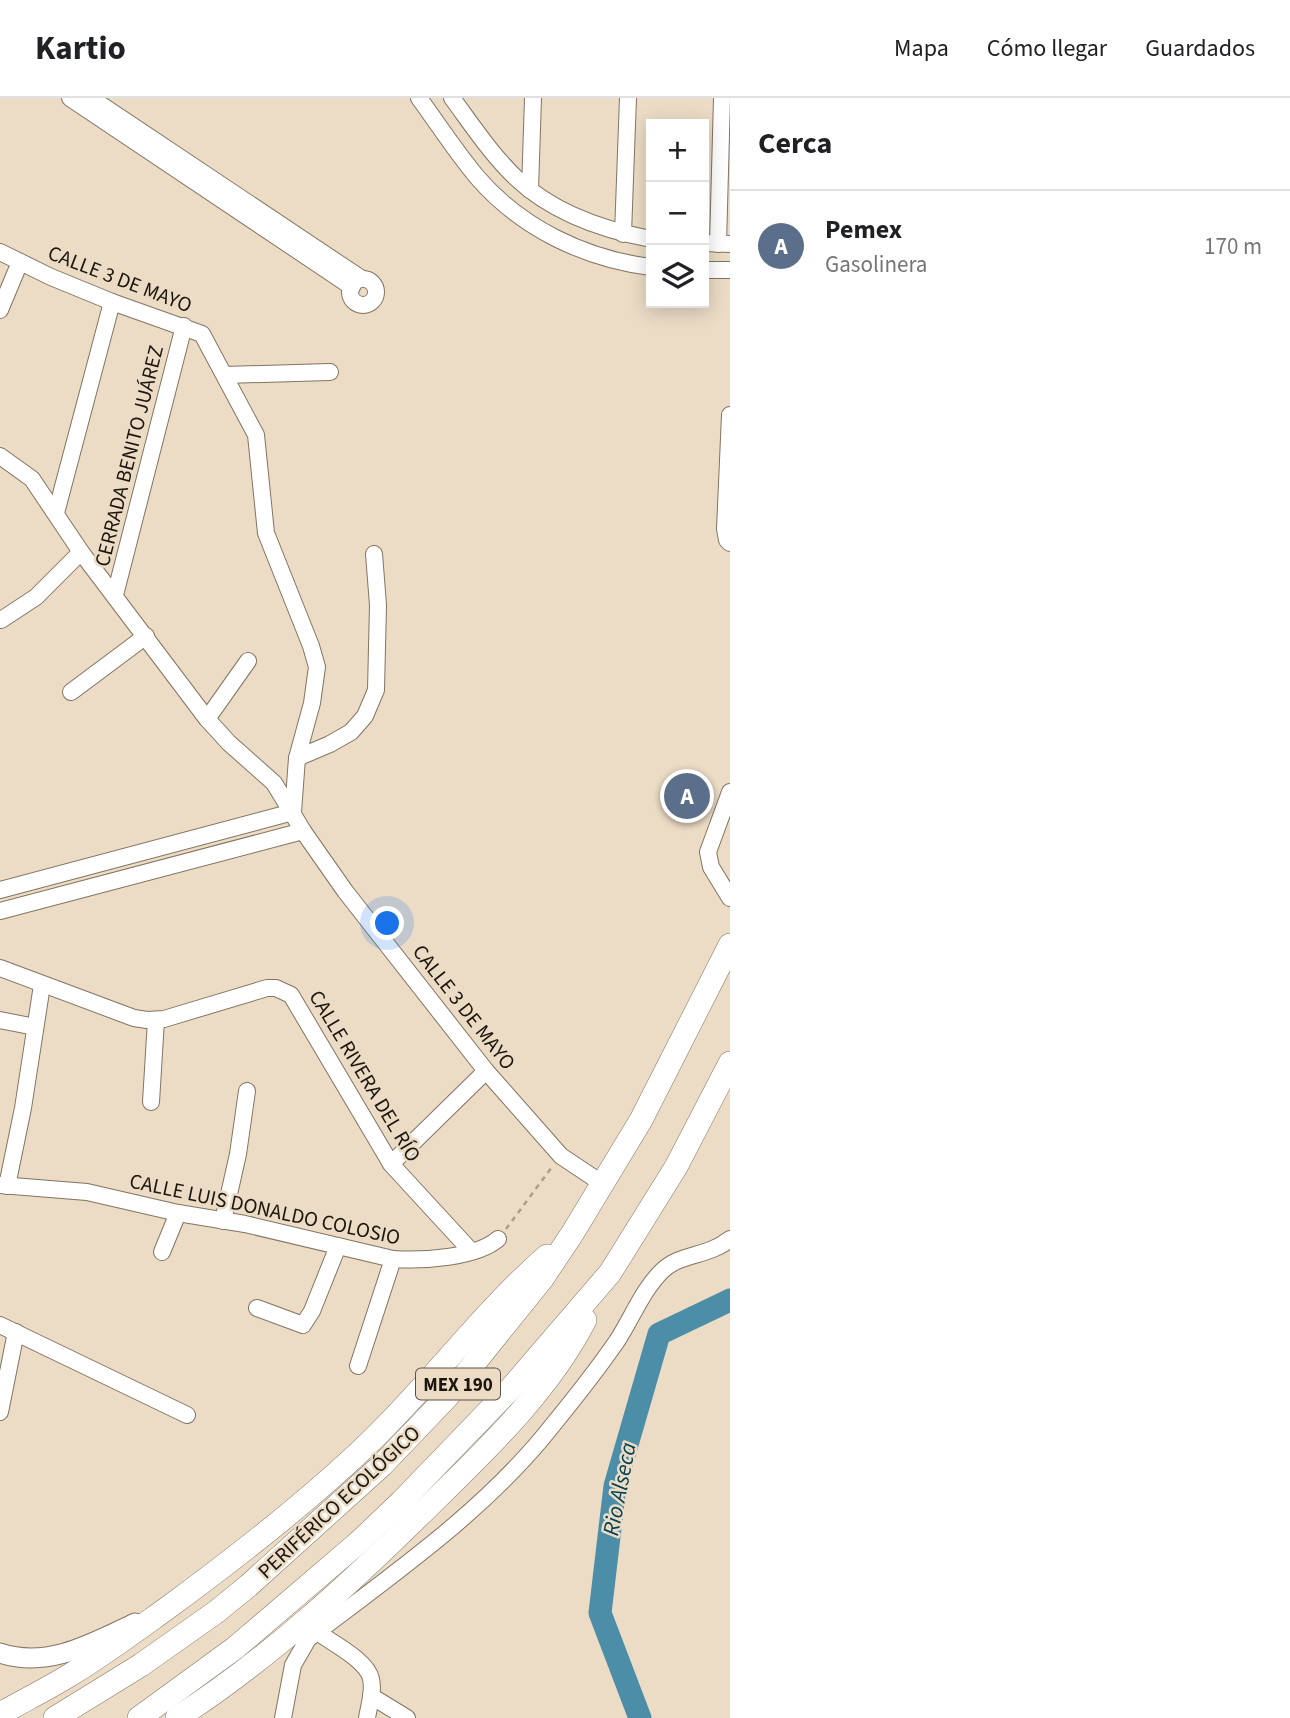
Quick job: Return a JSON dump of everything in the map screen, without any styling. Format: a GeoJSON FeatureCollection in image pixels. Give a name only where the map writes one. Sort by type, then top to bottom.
{"type":"FeatureCollection","features":[{"type":"Feature","properties":{"kind":"highway","name":"PERIFÉRICO ECOLÓGICO"},"geometry":{"type":"LineString","coordinates":[[58,1716],[141,1665],[216,1612],[284,1556],[372,1474],[447,1397],[542,1279],[572,1234],[641,1120],[730,945]]}},
{"type":"Feature","properties":{"kind":"highway","name":"PERIFÉRICO ECOLÓGICO"},"geometry":{"type":"LineString","coordinates":[[139,1718],[235,1648],[359,1542],[489,1413],[610,1273],[676,1167],[730,1063]]}},
{"type":"Feature","properties":{"kind":"highway"},"geometry":{"type":"LineString","coordinates":[[4,1713],[117,1645],[212,1576],[335,1474],[432,1379],[490,1310],[572,1234]]}},
{"type":"Feature","properties":{"kind":"highway"},"geometry":{"type":"LineString","coordinates":[[177,1718],[239,1674],[298,1625],[393,1541],[482,1454],[516,1418],[545,1381],[582,1327],[610,1273]]}},
{"type":"Feature","properties":{"kind":"main road"},"geometry":{"type":"LineString","coordinates":[[0,1653],[27,1658],[76,1650],[165,1609]]}},
{"type":"Feature","properties":{"kind":"street"},"geometry":{"type":"LineString","coordinates":[[70,98],[357,283],[91,98]]}},
{"type":"Feature","properties":{"kind":"street"},"geometry":{"type":"LineString","coordinates":[[444,98],[424,104],[477,177],[521,217],[566,244],[597,256],[646,266]]}},
{"type":"Feature","properties":{"kind":"street"},"geometry":{"type":"LineString","coordinates":[[452,98],[493,153],[530,190],[573,215],[624,234],[646,238]]}},
{"type":"Feature","properties":{"kind":"street"},"geometry":{"type":"LineString","coordinates":[[530,190],[533,98]]}},
{"type":"Feature","properties":{"kind":"street"},"geometry":{"type":"LineString","coordinates":[[624,234],[628,98]]}},
{"type":"Feature","properties":{"kind":"street"},"geometry":{"type":"LineString","coordinates":[[717,244],[722,98]]}},
{"type":"Feature","properties":{"kind":"street","name":"CALLE 3 DE MAYO"},"geometry":{"type":"LineString","coordinates":[[0,252],[112,302],[184,326],[206,338],[256,435],[266,533],[317,667],[312,703],[297,758],[293,812],[345,891],[486,1071],[561,1156],[603,1184]]}},
{"type":"Feature","properties":{"kind":"street"},"geometry":{"type":"LineString","coordinates":[[0,310],[20,262]]}},
{"type":"Feature","properties":{"kind":"street"},"geometry":{"type":"LineString","coordinates":[[709,270],[730,270]]}},
{"type":"Feature","properties":{"kind":"street"},"geometry":{"type":"LineString","coordinates":[[55,513],[112,302]]}},
{"type":"Feature","properties":{"kind":"street","name":"CERRADA BENITO JUÁREZ"},"geometry":{"type":"LineString","coordinates":[[115,595],[184,326]]}},
{"type":"Feature","properties":{"kind":"street"},"geometry":{"type":"LineString","coordinates":[[225,375],[330,372]]}},
{"type":"Feature","properties":{"kind":"street"},"geometry":{"type":"LineString","coordinates":[[728,541],[725,529],[730,415]]}},
{"type":"Feature","properties":{"kind":"street"},"geometry":{"type":"LineString","coordinates":[[0,456],[32,479],[81,552],[207,719],[235,749],[269,778],[293,812],[0,890]]}},
{"type":"Feature","properties":{"kind":"street"},"geometry":{"type":"LineString","coordinates":[[1,620],[36,597],[81,552]]}},
{"type":"Feature","properties":{"kind":"street"},"geometry":{"type":"LineString","coordinates":[[297,758],[351,732],[365,716],[376,690],[378,605],[374,554]]}},
{"type":"Feature","properties":{"kind":"street"},"geometry":{"type":"LineString","coordinates":[[72,692],[146,636]]}},
{"type":"Feature","properties":{"kind":"street"},"geometry":{"type":"LineString","coordinates":[[207,719],[248,661]]}},
{"type":"Feature","properties":{"kind":"street"},"geometry":{"type":"LineString","coordinates":[[730,792],[708,852],[711,867],[730,898]]}},
{"type":"Feature","properties":{"kind":"street"},"geometry":{"type":"LineString","coordinates":[[0,911],[303,831]]}},
{"type":"Feature","properties":{"kind":"street"},"geometry":{"type":"LineString","coordinates":[[186,841],[191,860]]}},
{"type":"Feature","properties":{"kind":"street"},"geometry":{"type":"LineString","coordinates":[[47,878],[51,898]]}},
{"type":"Feature","properties":{"kind":"street"},"geometry":{"type":"LineString","coordinates":[[0,968],[134,1018],[156,1020],[151,1102]]}},
{"type":"Feature","properties":{"kind":"street"},"geometry":{"type":"LineString","coordinates":[[4,1186],[23,1108],[42,985]]}},
{"type":"Feature","properties":{"kind":"street","name":"CALLE RIVERA DEL RÍO"},"geometry":{"type":"LineString","coordinates":[[156,1020],[267,988],[276,988],[291,995],[391,1164],[471,1251]]}},
{"type":"Feature","properties":{"kind":"street"},"geometry":{"type":"LineString","coordinates":[[0,1020],[35,1027]]}},
{"type":"Feature","properties":{"kind":"street"},"geometry":{"type":"LineString","coordinates":[[391,1164],[486,1071]]}},
{"type":"Feature","properties":{"kind":"street"},"geometry":{"type":"LineString","coordinates":[[223,1221],[238,1154],[247,1091]]}},
{"type":"Feature","properties":{"kind":"street","name":"CALLE LUIS DONALDO COLOSIO"},"geometry":{"type":"LineString","coordinates":[[4,1186],[73,1190],[178,1213],[257,1226],[393,1259],[419,1260],[471,1251],[492,1244],[498,1239]]}},
{"type":"Feature","properties":{"kind":"street"},"geometry":{"type":"LineString","coordinates":[[162,1252],[178,1213]]}},
{"type":"Feature","properties":{"kind":"street"},"geometry":{"type":"LineString","coordinates":[[283,1718],[288,1682],[299,1650],[317,1632],[453,1527],[526,1455],[551,1428],[616,1342],[661,1272],[674,1262],[706,1253],[730,1239]]}},
{"type":"Feature","properties":{"kind":"street"},"geometry":{"type":"LineString","coordinates":[[257,1308],[303,1325],[313,1311],[338,1246]]}},
{"type":"Feature","properties":{"kind":"street"},"geometry":{"type":"LineString","coordinates":[[358,1366],[393,1259]]}},
{"type":"Feature","properties":{"kind":"street"},"geometry":{"type":"LineString","coordinates":[[0,1325],[187,1415]]}},
{"type":"Feature","properties":{"kind":"street"},"geometry":{"type":"LineString","coordinates":[[0,1412],[16,1332]]}},
{"type":"Feature","properties":{"kind":"street"},"geometry":{"type":"LineString","coordinates":[[317,1632],[366,1667],[371,1679],[367,1718]]}},
{"type":"Feature","properties":{"kind":"street"},"geometry":{"type":"LineString","coordinates":[[371,1696],[407,1718]]}},
{"type":"Feature","properties":{"kind":"path"},"geometry":{"type":"LineString","coordinates":[[498,1239],[561,1156]]}},
{"type":"Feature","properties":{"kind":"building"},"geometry":{"type":"Polygon","coordinates":[[[675,774],[712,790],[700,818],[663,801],[675,774]]]}},
{"type":"Feature","properties":{"kind":"waterway","name":"Rio Alseca"},"geometry":{"type":"LineString","coordinates":[[640,1718],[600,1613],[615,1486],[659,1334],[730,1300]]}},
{"type":"Feature","properties":{"kind":"place","name":"Pemex"},"geometry":{"type":"Point","coordinates":[687,796]}}]}
